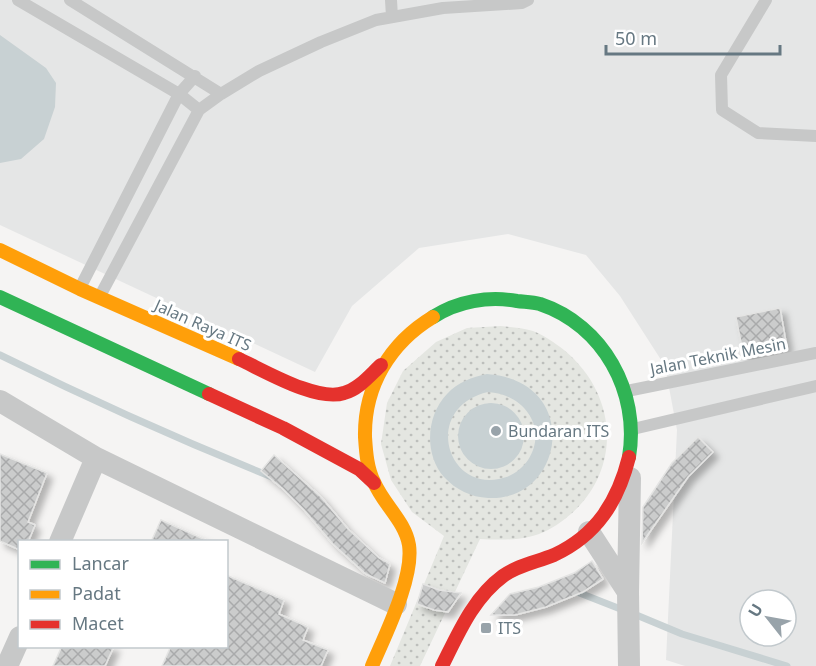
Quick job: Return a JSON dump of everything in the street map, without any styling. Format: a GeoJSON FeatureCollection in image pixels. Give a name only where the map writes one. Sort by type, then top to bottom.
{"type":"FeatureCollection","features":[{"type":"Feature","properties":{"kind":"main road","name":"Jalan Raya ITS"},"geometry":{"type":"LineString","coordinates":[[0,250],[80,289],[323,395],[339,396],[353,391],[387,359]]}},
{"type":"Feature","properties":{"kind":"main road"},"geometry":{"type":"LineString","coordinates":[[0,297],[283,428],[359,469],[374,483],[404,530],[410,545],[409,568],[372,666]]}},
{"type":"Feature","properties":{"kind":"main road"},"geometry":{"type":"LineString","coordinates":[[374,483],[369,466],[365,422],[373,386],[387,359],[405,337],[429,318],[462,303],[496,298],[539,304],[572,319],[600,344],[618,370],[627,391],[633,429],[630,458],[623,483],[611,504],[588,532],[555,554],[521,565],[501,577],[465,619],[442,666]]}},
{"type":"Feature","properties":{"kind":"street"},"geometry":{"type":"LineString","coordinates":[[0,401],[96,458],[396,604]]}},
{"type":"Feature","properties":{"kind":"street"},"geometry":{"type":"LineString","coordinates":[[61,540],[96,458]]}},
{"type":"Feature","properties":{"kind":"street"},"geometry":{"type":"LineString","coordinates":[[629,666],[630,458]]}},
{"type":"Feature","properties":{"kind":"street"},"geometry":{"type":"LineString","coordinates":[[588,532],[628,595]]}},
{"type":"Feature","properties":{"kind":"street"},"geometry":{"type":"LineString","coordinates":[[7,666],[18,641]]}},
{"type":"Feature","properties":{"kind":"lane"},"geometry":{"type":"LineString","coordinates":[[18,0],[179,94],[199,110]]}},
{"type":"Feature","properties":{"kind":"lane"},"geometry":{"type":"LineString","coordinates":[[70,0],[221,94]]}},
{"type":"Feature","properties":{"kind":"lane"},"geometry":{"type":"LineString","coordinates":[[391,0],[392,17]]}},
{"type":"Feature","properties":{"kind":"lane"},"geometry":{"type":"LineString","coordinates":[[766,0],[721,75],[722,110],[758,133],[816,136]]}},
{"type":"Feature","properties":{"kind":"lane"},"geometry":{"type":"LineString","coordinates":[[100,297],[199,110],[221,94],[259,71],[321,42],[376,20],[444,4],[522,1]]}},
{"type":"Feature","properties":{"kind":"lane"},"geometry":{"type":"LineString","coordinates":[[80,289],[179,94],[195,76]]}},
{"type":"Feature","properties":{"kind":"lane","name":"Jalan Teknik Mesin"},"geometry":{"type":"LineString","coordinates":[[627,391],[816,353]]}},
{"type":"Feature","properties":{"kind":"lane"},"geometry":{"type":"LineString","coordinates":[[633,429],[816,386]]}},
{"type":"Feature","properties":{"kind":"shaded area"},"geometry":{"type":"Polygon","coordinates":[[[0,0],[816,0],[816,666],[685,666],[666,660],[677,430],[665,366],[620,296],[586,255],[508,234],[419,248],[352,306],[315,372],[0,225],[0,0]]]}},
{"type":"Feature","properties":{"kind":"shaded area"},"geometry":{"type":"Polygon","coordinates":[[[0,35],[46,68],[56,83],[55,107],[44,139],[21,159],[0,163],[0,35]]]}},
{"type":"Feature","properties":{"kind":"shaded area"},"geometry":{"type":"Polygon","coordinates":[[[501,326],[525,329],[541,335],[564,350],[584,371],[598,395],[606,420],[607,445],[601,470],[590,493],[572,513],[548,530],[523,538],[480,539],[420,666],[390,666],[444,536],[412,512],[391,480],[381,444],[387,403],[403,371],[436,342],[467,328],[501,326]]]}},
{"type":"Feature","properties":{"kind":"shaded area"},"geometry":{"type":"Polygon","coordinates":[[[487,374],[518,382],[538,397],[550,417],[552,440],[547,462],[534,481],[514,494],[488,498],[464,492],[444,477],[433,457],[430,435],[440,403],[456,386],[487,374]],[[488,392],[468,400],[455,413],[449,429],[449,445],[455,460],[465,472],[480,479],[499,479],[512,475],[525,464],[534,448],[536,436],[529,414],[522,406],[501,394],[488,392]]]}},
{"type":"Feature","properties":{"kind":"shaded area"},"geometry":{"type":"Polygon","coordinates":[[[484,403],[498,403],[510,408],[519,417],[524,436],[522,449],[515,460],[498,469],[484,469],[472,464],[463,455],[458,443],[458,429],[463,417],[472,408],[484,403]]]}},
{"type":"Feature","properties":{"kind":"building"},"geometry":{"type":"Polygon","coordinates":[[[780,308],[787,348],[744,358],[736,317],[780,308]]]}},
{"type":"Feature","properties":{"kind":"building"},"geometry":{"type":"Polygon","coordinates":[[[698,437],[713,452],[688,477],[642,543],[643,507],[672,463],[698,437]]]}},
{"type":"Feature","properties":{"kind":"building"},"geometry":{"type":"Polygon","coordinates":[[[0,454],[47,473],[28,522],[35,525],[29,540],[18,540],[18,549],[0,541],[0,454]]]}},
{"type":"Feature","properties":{"kind":"building"},"geometry":{"type":"Polygon","coordinates":[[[274,455],[321,497],[348,529],[379,558],[390,564],[385,583],[366,574],[333,544],[282,488],[261,471],[274,455]]]}},
{"type":"Feature","properties":{"kind":"building"},"geometry":{"type":"Polygon","coordinates":[[[161,520],[206,540],[152,540],[161,520]]]}},
{"type":"Feature","properties":{"kind":"building"},"geometry":{"type":"Polygon","coordinates":[[[592,561],[603,579],[583,592],[546,607],[515,615],[491,615],[510,594],[539,587],[574,573],[592,561]]]}},
{"type":"Feature","properties":{"kind":"building"},"geometry":{"type":"Polygon","coordinates":[[[228,576],[284,600],[279,614],[308,627],[303,640],[328,650],[321,666],[162,666],[170,648],[228,648],[228,576]]]}},
{"type":"Feature","properties":{"kind":"building"},"geometry":{"type":"Polygon","coordinates":[[[423,584],[439,590],[461,593],[448,612],[434,610],[417,604],[423,584]]]}},
{"type":"Feature","properties":{"kind":"building"},"geometry":{"type":"Polygon","coordinates":[[[61,648],[113,648],[105,666],[53,666],[61,648]]]}},
{"type":"Feature","properties":{"kind":"waterway"},"geometry":{"type":"LineString","coordinates":[[0,355],[135,419],[272,477]]}},
{"type":"Feature","properties":{"kind":"waterway"},"geometry":{"type":"LineString","coordinates":[[572,590],[623,610]]}},
{"type":"Feature","properties":{"kind":"waterway"},"geometry":{"type":"LineString","coordinates":[[634,614],[682,634],[787,666]]}},
{"type":"Feature","properties":{"kind":"traffic: fast"},"geometry":{"type":"LineString","coordinates":[[0,297],[209,394]]}},
{"type":"Feature","properties":{"kind":"traffic: fast"},"geometry":{"type":"LineString","coordinates":[[433,317],[463,304],[495,299],[540,304],[562,314],[582,328],[599,344],[622,386],[629,409],[631,433],[629,457]]}},
{"type":"Feature","properties":{"kind":"traffic: slow"},"geometry":{"type":"LineString","coordinates":[[0,250],[80,289],[239,359]]}},
{"type":"Feature","properties":{"kind":"traffic: slow"},"geometry":{"type":"LineString","coordinates":[[372,666],[403,590],[409,545],[399,520],[378,490],[370,471],[365,443],[369,400],[375,383],[392,353],[404,340],[433,317]]}},
{"type":"Feature","properties":{"kind":"traffic: jam"},"geometry":{"type":"LineString","coordinates":[[239,359],[291,384],[333,395],[355,388],[381,365]]}},
{"type":"Feature","properties":{"kind":"traffic: jam"},"geometry":{"type":"LineString","coordinates":[[209,394],[283,428],[359,469],[374,483]]}},
{"type":"Feature","properties":{"kind":"traffic: jam"},"geometry":{"type":"LineString","coordinates":[[442,666],[467,617],[492,585],[515,569],[569,547],[594,527],[612,502],[629,457]]}},
{"type":"Feature","properties":{"kind":"place","name":"Bundaran ITS"},"geometry":{"type":"Point","coordinates":[496,431]}},
{"type":"Feature","properties":{"kind":"place","name":"ITS"},"geometry":{"type":"Point","coordinates":[486,628]}}]}
